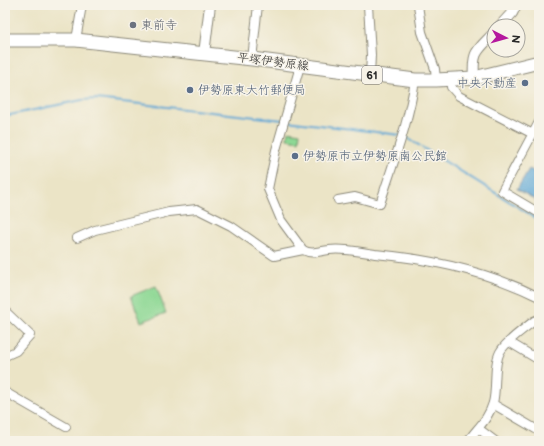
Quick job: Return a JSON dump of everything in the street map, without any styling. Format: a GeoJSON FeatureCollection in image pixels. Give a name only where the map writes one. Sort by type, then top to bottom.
{"type":"FeatureCollection","features":[{"type":"Feature","properties":{"kind":"main road","name":"平塚伊勢原線"},"geometry":{"type":"LineString","coordinates":[[5,40],[76,40],[252,59],[415,80],[451,80],[474,78],[539,62]]}},
{"type":"Feature","properties":{"kind":"street"},"geometry":{"type":"LineString","coordinates":[[76,40],[82,5]]}},
{"type":"Feature","properties":{"kind":"street"},"geometry":{"type":"LineString","coordinates":[[204,54],[210,5]]}},
{"type":"Feature","properties":{"kind":"street"},"geometry":{"type":"LineString","coordinates":[[252,59],[258,5]]}},
{"type":"Feature","properties":{"kind":"street"},"geometry":{"type":"LineString","coordinates":[[368,5],[371,55],[370,75]]}},
{"type":"Feature","properties":{"kind":"street"},"geometry":{"type":"LineString","coordinates":[[418,5],[422,32],[436,80]]}},
{"type":"Feature","properties":{"kind":"street"},"geometry":{"type":"LineString","coordinates":[[507,18],[516,5]]}},
{"type":"Feature","properties":{"kind":"street"},"geometry":{"type":"LineString","coordinates":[[474,78],[474,57],[486,41]]}},
{"type":"Feature","properties":{"kind":"street"},"geometry":{"type":"LineString","coordinates":[[300,66],[276,150],[268,188],[281,220],[303,250],[308,253],[330,249],[411,258],[466,270],[523,289],[539,297]]}},
{"type":"Feature","properties":{"kind":"street"},"geometry":{"type":"LineString","coordinates":[[338,200],[355,197],[380,204],[400,139],[415,80]]}},
{"type":"Feature","properties":{"kind":"street"},"geometry":{"type":"LineString","coordinates":[[451,80],[451,87],[459,96],[533,134]]}},
{"type":"Feature","properties":{"kind":"street"},"geometry":{"type":"LineString","coordinates":[[539,122],[502,191],[539,213]]}},
{"type":"Feature","properties":{"kind":"street"},"geometry":{"type":"LineString","coordinates":[[78,238],[95,230],[169,212],[197,208],[231,226],[274,256],[303,250]]}},
{"type":"Feature","properties":{"kind":"street"},"geometry":{"type":"LineString","coordinates":[[5,311],[30,335],[16,351],[5,356]]}},
{"type":"Feature","properties":{"kind":"street"},"geometry":{"type":"LineString","coordinates":[[468,441],[488,416],[493,404],[496,390],[498,357],[501,350],[539,319]]}},
{"type":"Feature","properties":{"kind":"street"},"geometry":{"type":"LineString","coordinates":[[509,342],[539,360]]}},
{"type":"Feature","properties":{"kind":"street"},"geometry":{"type":"LineString","coordinates":[[5,392],[66,427]]}},
{"type":"Feature","properties":{"kind":"street"},"geometry":{"type":"LineString","coordinates":[[493,404],[539,431]]}},
{"type":"Feature","properties":{"kind":"street"},"geometry":{"type":"LineString","coordinates":[[479,429],[495,441]]}},
{"type":"Feature","properties":{"kind":"green space"},"geometry":{"type":"Polygon","coordinates":[[[288,131],[300,133],[299,141],[287,139],[288,131]]]}},
{"type":"Feature","properties":{"kind":"green space"},"geometry":{"type":"Polygon","coordinates":[[[156,286],[166,313],[141,322],[131,296],[156,286]]]}},
{"type":"Feature","properties":{"kind":"water"},"geometry":{"type":"Polygon","coordinates":[[[538,168],[539,202],[517,189],[529,169],[535,172],[538,168]]]}},
{"type":"Feature","properties":{"kind":"waterway"},"geometry":{"type":"LineString","coordinates":[[5,116],[82,100],[96,99],[283,120]]}},
{"type":"Feature","properties":{"kind":"waterway"},"geometry":{"type":"LineString","coordinates":[[287,121],[400,135]]}},
{"type":"Feature","properties":{"kind":"waterway"},"geometry":{"type":"LineString","coordinates":[[404,136],[539,220]]}},
{"type":"Feature","properties":{"kind":"place","name":"東前寺"},"geometry":{"type":"Point","coordinates":[133,25]}},
{"type":"Feature","properties":{"kind":"place","name":"中央不動産"},"geometry":{"type":"Point","coordinates":[525,83]}},
{"type":"Feature","properties":{"kind":"place","name":"伊勢原東大竹郵便局"},"geometry":{"type":"Point","coordinates":[190,90]}},
{"type":"Feature","properties":{"kind":"place","name":"伊勢原市立伊勢原南公民館"},"geometry":{"type":"Point","coordinates":[295,156]}}]}
